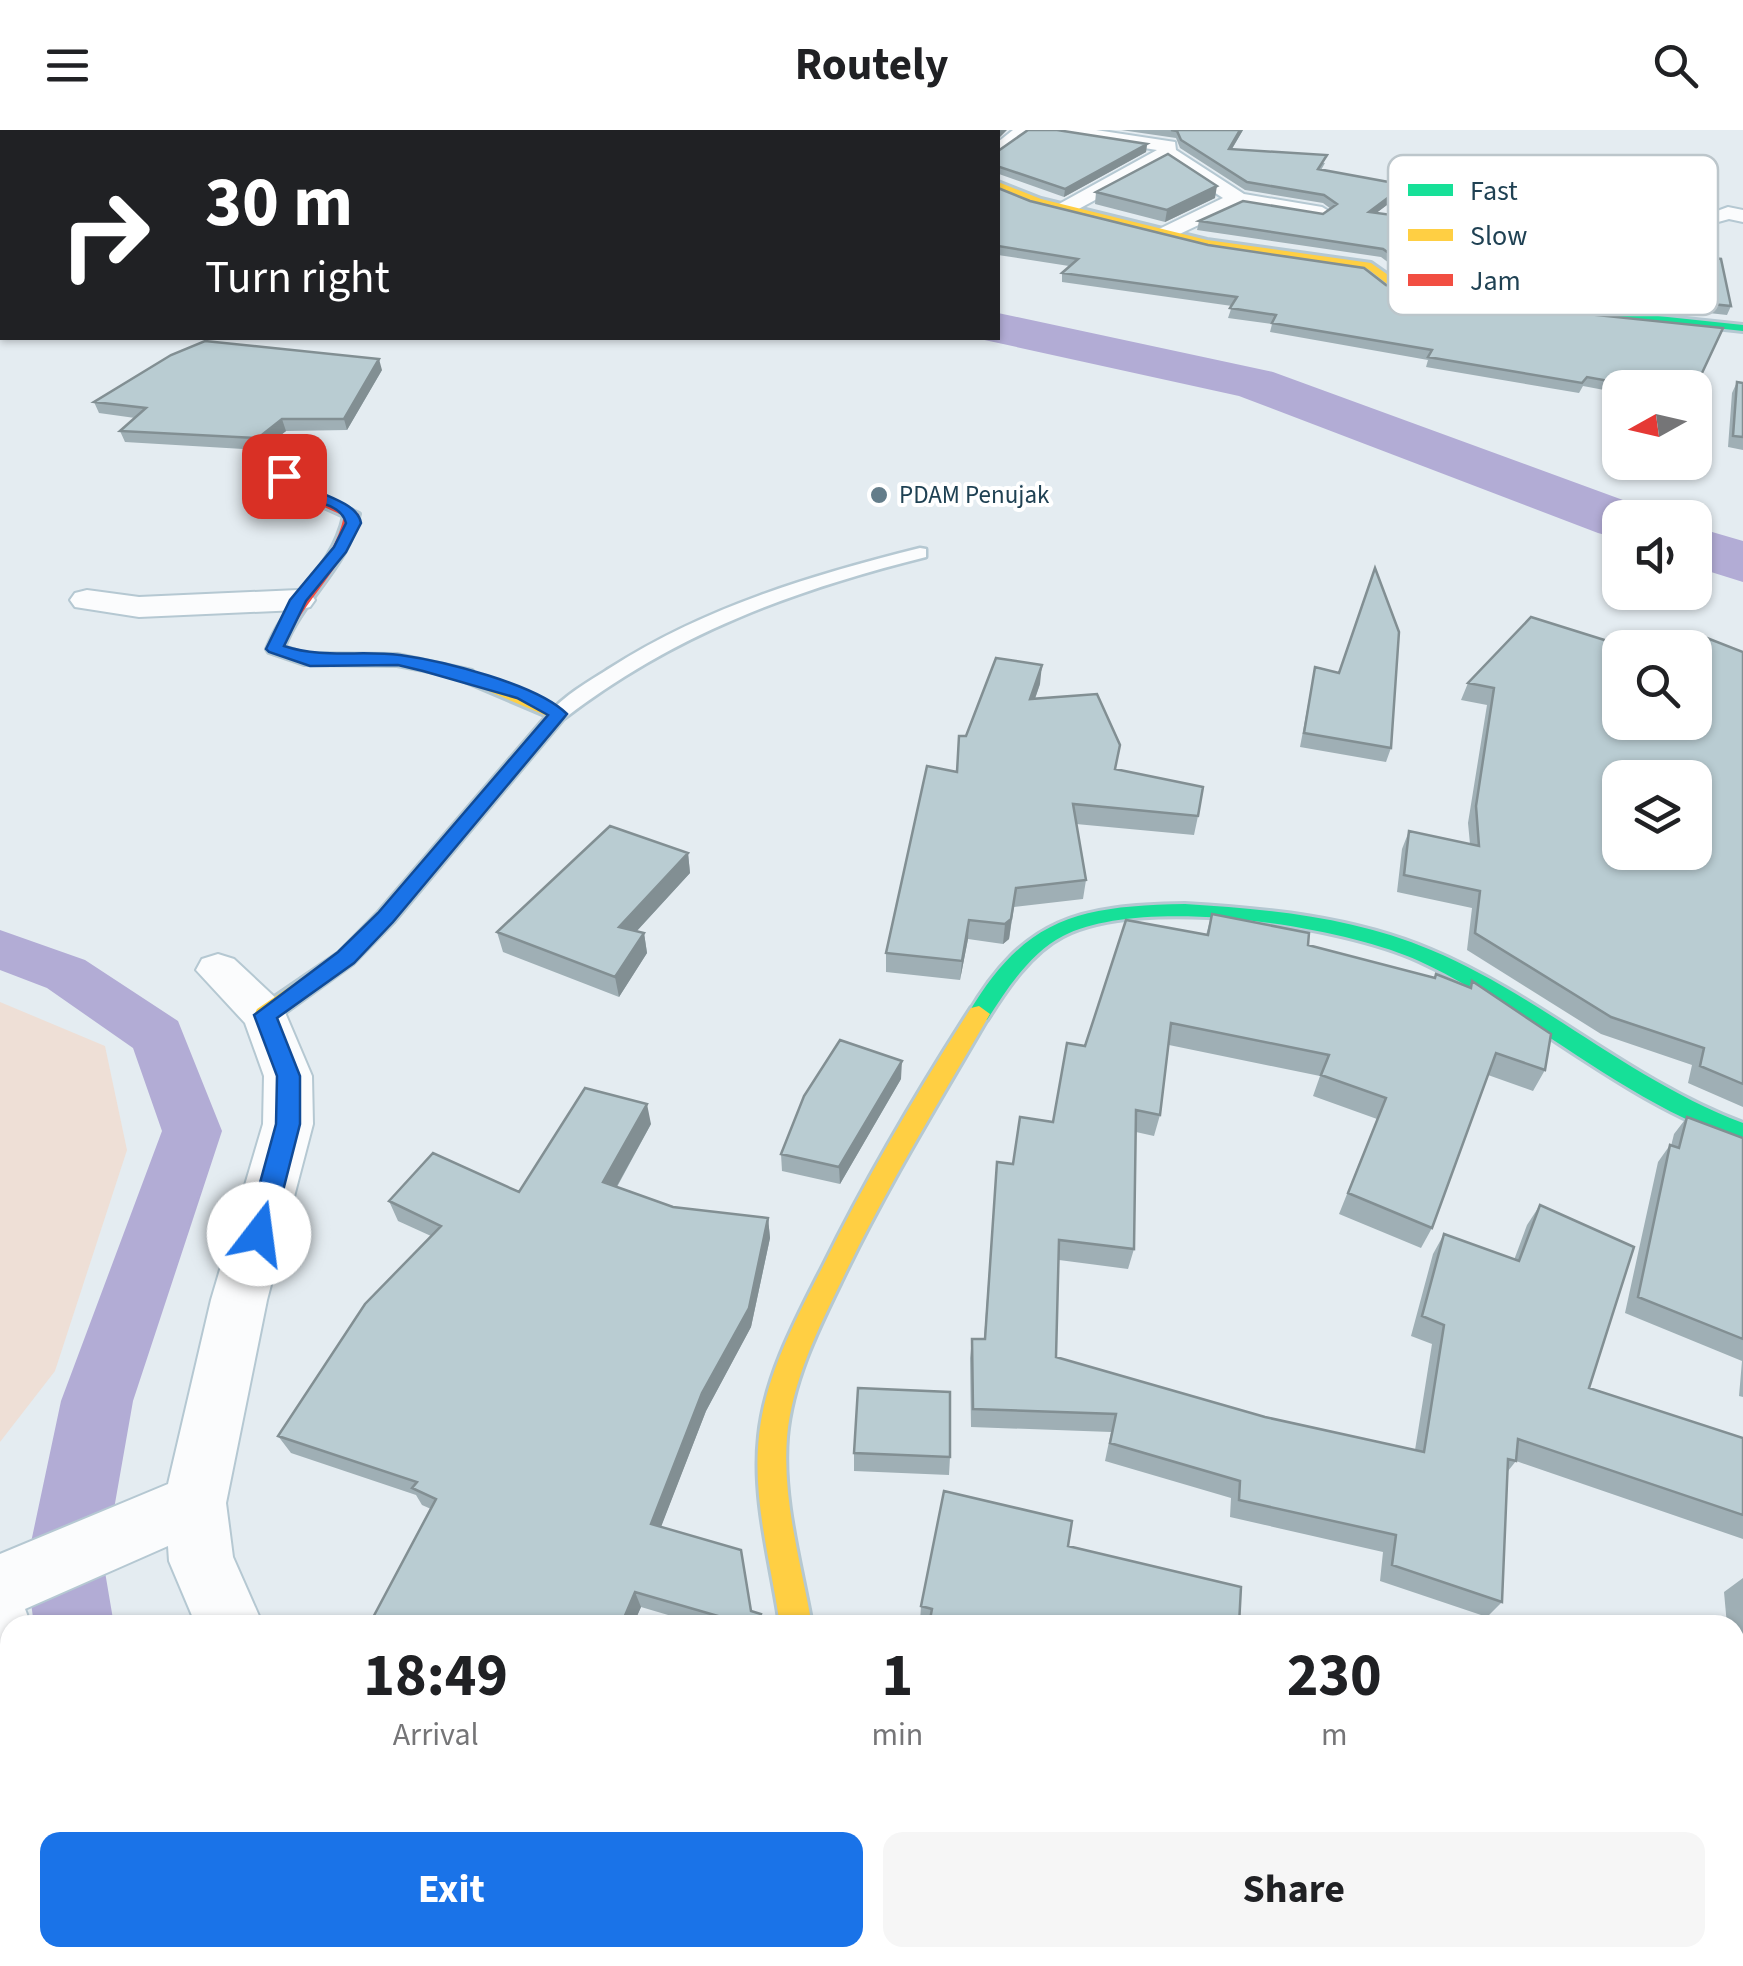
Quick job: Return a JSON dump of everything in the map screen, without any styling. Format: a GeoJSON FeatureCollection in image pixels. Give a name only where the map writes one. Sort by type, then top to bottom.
{"type":"FeatureCollection","features":[{"type":"Feature","properties":{"kind":"street"},"geometry":{"type":"LineString","coordinates":[[1000,148],[1024,130]]}},
{"type":"Feature","properties":{"kind":"street"},"geometry":{"type":"LineString","coordinates":[[1058,130],[1170,142],[1247,201],[1322,213]]}},
{"type":"Feature","properties":{"kind":"street"},"geometry":{"type":"LineString","coordinates":[[1066,208],[1159,159],[1170,142]]}},
{"type":"Feature","properties":{"kind":"street"},"geometry":{"type":"LineString","coordinates":[[1000,186],[1164,234],[1231,248],[1361,264],[1376,268],[1388,279]]}},
{"type":"Feature","properties":{"kind":"street"},"geometry":{"type":"LineString","coordinates":[[1164,234],[1247,201],[1285,194],[1338,198]]}},
{"type":"Feature","properties":{"kind":"street"},"geometry":{"type":"LineString","coordinates":[[1718,216],[1743,216]]}},
{"type":"Feature","properties":{"kind":"street"},"geometry":{"type":"LineString","coordinates":[[1620,315],[1743,328]]}},
{"type":"Feature","properties":{"kind":"street"},"geometry":{"type":"LineString","coordinates":[[265,1015],[346,958],[386,918],[558,714],[523,694],[398,660],[310,660],[275,649],[276,639],[298,600],[340,548],[354,523],[352,514],[342,507],[297,491],[284,476]]}},
{"type":"Feature","properties":{"kind":"street"},"geometry":{"type":"LineString","coordinates":[[87,600],[139,607],[298,600]]}},
{"type":"Feature","properties":{"kind":"street"},"geometry":{"type":"LineString","coordinates":[[794,1615],[770,1461],[788,1367],[937,1075],[1035,941],[1060,928],[1130,913],[1244,914],[1400,944],[1451,968],[1676,1109],[1743,1134]]}},
{"type":"Feature","properties":{"kind":"street"},"geometry":{"type":"LineString","coordinates":[[218,970],[265,1015],[288,1076],[288,1124],[239,1300],[195,1504],[200,1561],[225,1615]]}},
{"type":"Feature","properties":{"kind":"street"},"geometry":{"type":"LineString","coordinates":[[4,1615],[12,1584],[195,1504]]}},
{"type":"Feature","properties":{"kind":"lane"},"geometry":{"type":"LineString","coordinates":[[558,714],[597,682],[664,642],[759,598],[920,553]]}},
{"type":"Feature","properties":{"kind":"shaded area"},"geometry":{"type":"Polygon","coordinates":[[[0,1002],[105,1046],[127,1150],[55,1371],[0,1442],[0,1002]]]}},
{"type":"Feature","properties":{"kind":"building"},"geometry":{"type":"Polygon","coordinates":[[[1028,130],[1057,130],[1147,144],[1065,189],[1000,167],[1000,150],[1028,130]]]}},
{"type":"Feature","properties":{"kind":"building"},"geometry":{"type":"Polygon","coordinates":[[[1171,130],[1240,130],[1229,149],[1327,155],[1318,169],[1388,182],[1388,198],[1369,212],[1388,214],[1388,253],[1199,221],[1243,201],[1323,214],[1337,204],[1324,195],[1247,182],[1181,140],[1177,131],[1171,130]]]}},
{"type":"Feature","properties":{"kind":"building"},"geometry":{"type":"Polygon","coordinates":[[[1168,154],[1217,186],[1167,210],[1096,192],[1168,154]]]}},
{"type":"Feature","properties":{"kind":"building"},"geometry":{"type":"Polygon","coordinates":[[[1000,189],[1030,201],[1208,245],[1364,268],[1388,286],[1388,315],[1597,315],[1723,328],[1703,370],[1602,370],[1602,380],[1587,377],[1582,383],[1428,357],[1432,350],[1272,323],[1276,315],[1230,308],[1237,297],[1062,273],[1078,259],[1000,246],[1000,189]]]}},
{"type":"Feature","properties":{"kind":"building"},"geometry":{"type":"Polygon","coordinates":[[[1718,259],[1721,259],[1731,306],[1718,305],[1718,259]]]}},
{"type":"Feature","properties":{"kind":"building"},"geometry":{"type":"Polygon","coordinates":[[[205,341],[379,359],[344,419],[282,419],[258,438],[120,431],[146,408],[94,402],[171,355],[205,341]]]}},
{"type":"Feature","properties":{"kind":"building"},"geometry":{"type":"Polygon","coordinates":[[[1737,382],[1743,383],[1743,437],[1733,436],[1737,382]]]}},
{"type":"Feature","properties":{"kind":"building"},"geometry":{"type":"Polygon","coordinates":[[[1375,568],[1399,632],[1391,748],[1304,733],[1315,667],[1339,673],[1375,568]]]}},
{"type":"Feature","properties":{"kind":"building"},"geometry":{"type":"Polygon","coordinates":[[[1531,617],[1602,639],[1602,740],[1712,740],[1712,640],[1743,652],[1743,1084],[1700,1066],[1704,1048],[1611,1017],[1475,933],[1480,891],[1404,875],[1409,831],[1479,846],[1476,806],[1494,688],[1468,683],[1531,617]]]}},
{"type":"Feature","properties":{"kind":"building"},"geometry":{"type":"Polygon","coordinates":[[[996,658],[1042,665],[1030,699],[1097,694],[1120,745],[1115,769],[1203,787],[1198,816],[1073,804],[1086,880],[1016,888],[1011,919],[1005,924],[969,920],[962,961],[886,953],[927,766],[957,772],[959,736],[966,736],[996,658]]]}},
{"type":"Feature","properties":{"kind":"building"},"geometry":{"type":"Polygon","coordinates":[[[610,826],[688,853],[619,927],[644,933],[615,977],[497,932],[610,826]]]}},
{"type":"Feature","properties":{"kind":"building"},"geometry":{"type":"Polygon","coordinates":[[[1212,914],[1309,933],[1308,945],[1435,978],[1436,974],[1471,988],[1472,981],[1551,1034],[1545,1070],[1496,1053],[1432,1228],[1348,1193],[1386,1098],[1321,1075],[1329,1055],[1171,1023],[1160,1115],[1136,1110],[1134,1249],[1059,1240],[1056,1357],[1265,1417],[1424,1452],[1444,1325],[1422,1316],[1444,1234],[1519,1261],[1540,1205],[1634,1247],[1589,1388],[1743,1438],[1743,1515],[1518,1439],[1516,1461],[1508,1459],[1502,1602],[1392,1565],[1396,1535],[1239,1500],[1240,1481],[1110,1443],[1116,1414],[973,1409],[972,1339],[985,1339],[997,1162],[1013,1164],[1020,1117],[1053,1122],[1067,1043],[1085,1046],[1126,920],[1208,935],[1212,914]]]}},
{"type":"Feature","properties":{"kind":"building"},"geometry":{"type":"Polygon","coordinates":[[[840,1040],[902,1061],[839,1167],[781,1154],[804,1096],[840,1040]]]}},
{"type":"Feature","properties":{"kind":"building"},"geometry":{"type":"Polygon","coordinates":[[[585,1088],[647,1104],[603,1182],[673,1207],[768,1218],[749,1308],[702,1393],[651,1524],[741,1550],[751,1611],[761,1615],[714,1615],[635,1592],[625,1615],[374,1615],[436,1499],[412,1488],[417,1482],[278,1436],[365,1304],[441,1226],[389,1201],[433,1153],[519,1192],[585,1088]]]}},
{"type":"Feature","properties":{"kind":"building"},"geometry":{"type":"Polygon","coordinates":[[[1687,1117],[1743,1138],[1743,1339],[1638,1297],[1670,1145],[1679,1148],[1687,1117]]]}},
{"type":"Feature","properties":{"kind":"building"},"geometry":{"type":"Polygon","coordinates":[[[858,1388],[950,1392],[950,1457],[854,1453],[858,1388]]]}},
{"type":"Feature","properties":{"kind":"building"},"geometry":{"type":"Polygon","coordinates":[[[944,1491],[1072,1521],[1068,1546],[1241,1587],[1240,1615],[931,1615],[932,1609],[921,1606],[944,1491]]]}},
{"type":"Feature","properties":{"kind":"waterway"},"geometry":{"type":"LineString","coordinates":[[1000,328],[1254,383],[1602,513]]}},
{"type":"Feature","properties":{"kind":"waterway"},"geometry":{"type":"LineString","coordinates":[[1712,552],[1743,562]]}},
{"type":"Feature","properties":{"kind":"waterway"},"geometry":{"type":"LineString","coordinates":[[0,949],[66,974],[158,1036],[192,1131],[97,1401],[65,1566],[72,1615]]}},
{"type":"Feature","properties":{"kind":"traffic: fast"},"geometry":{"type":"LineString","coordinates":[[1620,315],[1743,328]]}},
{"type":"Feature","properties":{"kind":"traffic: fast"},"geometry":{"type":"LineString","coordinates":[[979,1014],[1033,947],[1055,931],[1089,918],[1185,911],[1295,921],[1392,943],[1426,956],[1506,1000],[1659,1097],[1743,1133]]}},
{"type":"Feature","properties":{"kind":"traffic: slow"},"geometry":{"type":"LineString","coordinates":[[1000,186],[1038,201],[1207,243],[1371,266],[1388,279]]}},
{"type":"Feature","properties":{"kind":"traffic: slow"},"geometry":{"type":"LineString","coordinates":[[265,1015],[346,958],[386,917],[558,714],[466,675]]}},
{"type":"Feature","properties":{"kind":"traffic: slow"},"geometry":{"type":"LineString","coordinates":[[794,1615],[773,1483],[773,1436],[780,1396],[802,1336],[863,1211],[979,1014]]}},
{"type":"Feature","properties":{"kind":"traffic: jam"},"geometry":{"type":"LineString","coordinates":[[284,476],[298,490],[352,514],[340,551],[292,614],[275,649],[304,659],[397,660],[466,675]]}},
{"type":"Feature","properties":{"kind":"place","name":"PDAM Penujak"},"geometry":{"type":"Point","coordinates":[879,495]}},
{"type":"Feature","properties":{"kind":"route"},"geometry":{"type":"LineString","coordinates":[[259,1234],[288,1124],[288,1076],[265,1015],[346,958],[386,918],[558,714],[523,694],[427,666],[398,660],[310,660],[275,649],[276,639],[298,600],[340,548],[354,523],[352,514],[342,507],[297,491],[284,476]]}}]}
